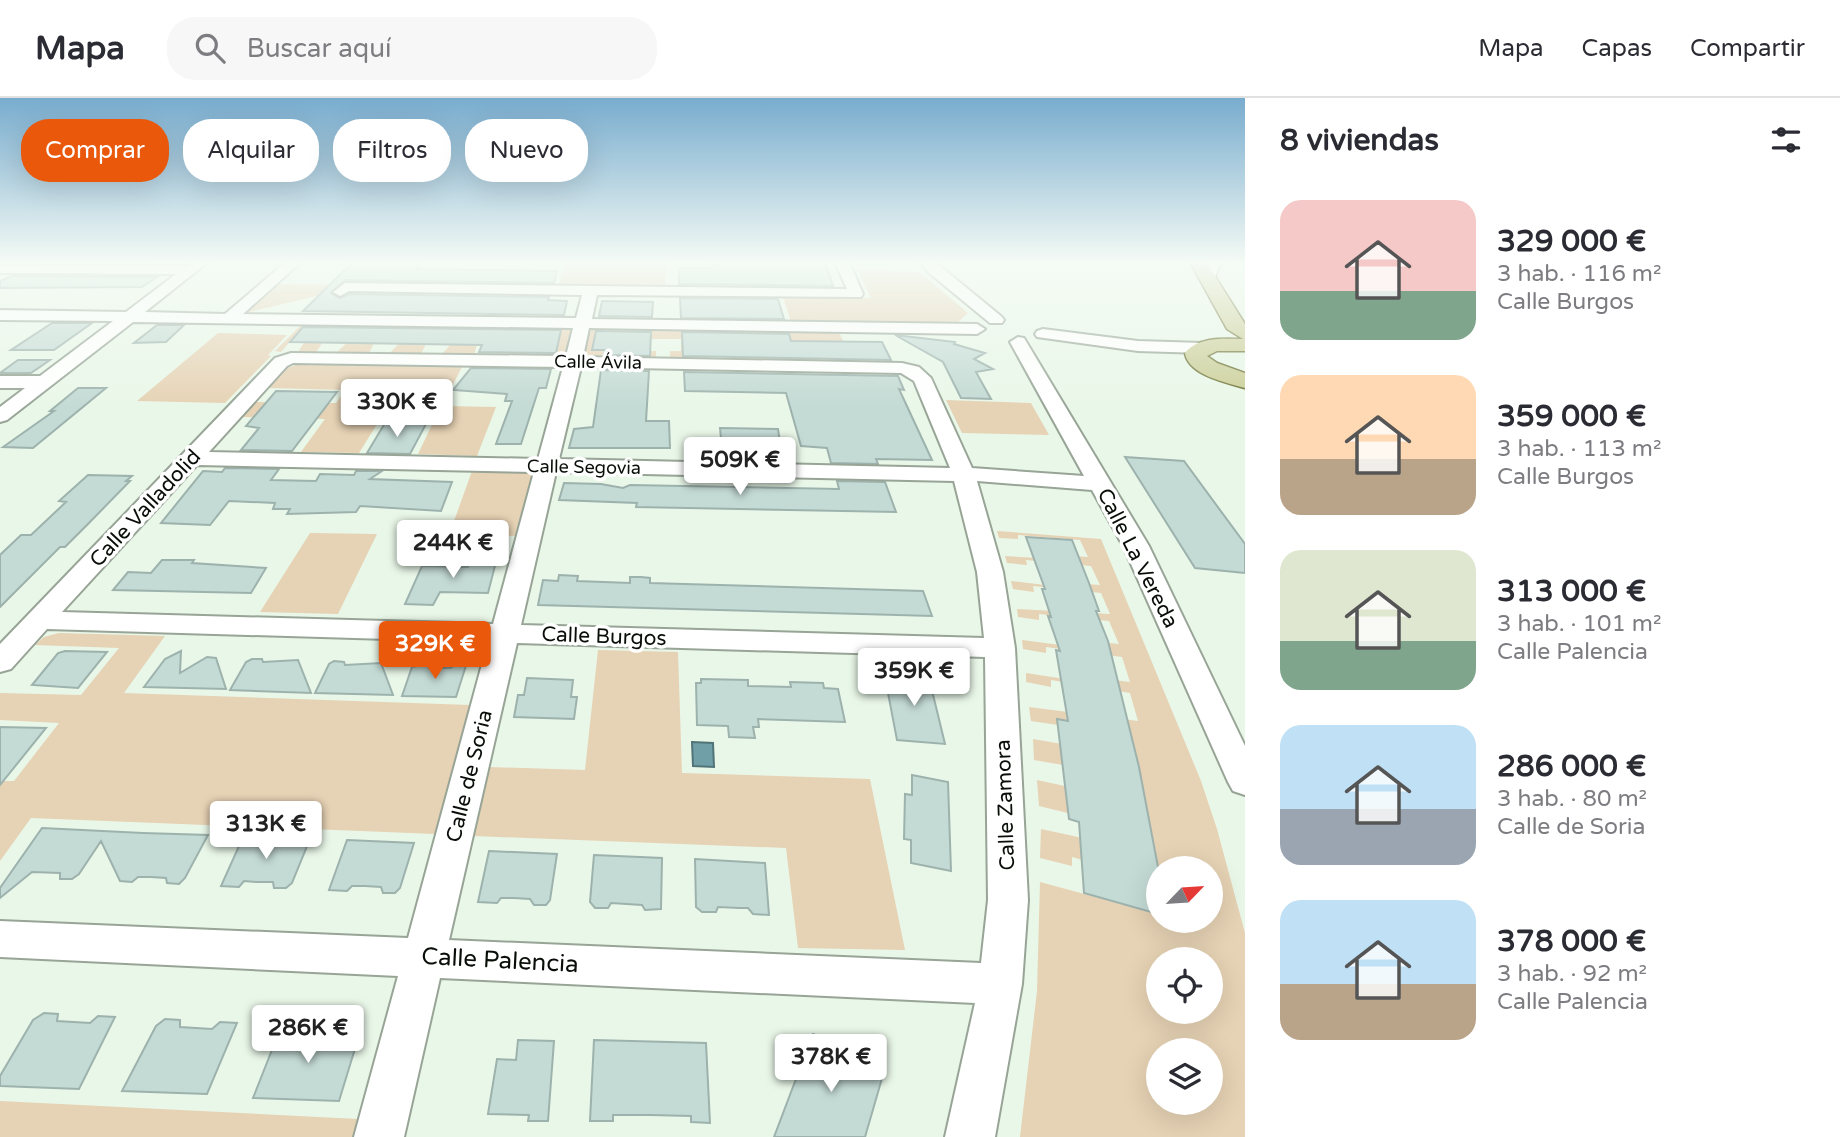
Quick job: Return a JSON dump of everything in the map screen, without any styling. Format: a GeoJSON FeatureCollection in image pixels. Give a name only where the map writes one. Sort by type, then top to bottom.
{"type":"FeatureCollection","features":[{"type":"Feature","properties":{"kind":"main road"},"geometry":{"type":"LineString","coordinates":[[1208,354],[1239,329],[1227,310]]}},
{"type":"Feature","properties":{"kind":"main road"},"geometry":{"type":"LineString","coordinates":[[1208,354],[1245,345]]}},
{"type":"Feature","properties":{"kind":"main road"},"geometry":{"type":"LineString","coordinates":[[1208,354],[1244,381]]}},
{"type":"Feature","properties":{"kind":"street"},"geometry":{"type":"LineString","coordinates":[[0,416],[139,310]]}},
{"type":"Feature","properties":{"kind":"street"},"geometry":{"type":"LineString","coordinates":[[230,317],[238,310]]}},
{"type":"Feature","properties":{"kind":"street"},"geometry":{"type":"LineString","coordinates":[[0,315],[230,317],[520,310]]}},
{"type":"Feature","properties":{"kind":"street","name":"Calle de Soria"},"geometry":{"type":"LineString","coordinates":[[379,1137],[586,310]]}},
{"type":"Feature","properties":{"kind":"street"},"geometry":{"type":"LineString","coordinates":[[615,310],[1009,331],[1208,354]]}},
{"type":"Feature","properties":{"kind":"street"},"geometry":{"type":"LineString","coordinates":[[984,310],[1009,331]]}},
{"type":"Feature","properties":{"kind":"street","name":"Calle La Vereda"},"geometry":{"type":"LineString","coordinates":[[1009,331],[1136,546],[1245,782]]}},
{"type":"Feature","properties":{"kind":"street","name":"Calle Ávila"},"geometry":{"type":"LineString","coordinates":[[291,358],[905,368]]}},
{"type":"Feature","properties":{"kind":"street","name":"Calle Valladolid"},"geometry":{"type":"LineString","coordinates":[[0,662],[281,362],[291,358]]}},
{"type":"Feature","properties":{"kind":"street","name":"Calle Zamora"},"geometry":{"type":"LineString","coordinates":[[905,368],[922,378],[964,475],[990,572],[1000,648],[1008,900],[1000,984],[970,1137]]}},
{"type":"Feature","properties":{"kind":"street"},"geometry":{"type":"LineString","coordinates":[[0,382],[45,382]]}},
{"type":"Feature","properties":{"kind":"street","name":"Calle Segovia"},"geometry":{"type":"LineString","coordinates":[[192,458],[964,475],[1101,484]]}},
{"type":"Feature","properties":{"kind":"street","name":"Calle Burgos"},"geometry":{"type":"LineString","coordinates":[[40,620],[1000,648]]}},
{"type":"Feature","properties":{"kind":"street","name":"Calle Palencia"},"geometry":{"type":"LineString","coordinates":[[0,939],[1000,984]]}},
{"type":"Feature","properties":{"kind":"shaded area"},"geometry":{"type":"Polygon","coordinates":[[[787,310],[965,310],[968,313],[956,324],[791,322],[787,310]]]}},
{"type":"Feature","properties":{"kind":"shaded area"},"geometry":{"type":"Polygon","coordinates":[[[303,323],[571,327],[565,357],[549,356],[558,341],[529,351],[527,356],[495,355],[502,345],[477,344],[474,355],[442,354],[451,344],[426,344],[421,354],[390,353],[399,343],[374,343],[369,353],[337,352],[348,342],[323,342],[316,352],[298,352],[313,329],[301,329],[281,352],[275,351],[303,323]]]}},
{"type":"Feature","properties":{"kind":"shaded area"},"geometry":{"type":"Polygon","coordinates":[[[589,327],[839,332],[852,362],[832,362],[829,354],[814,354],[818,361],[778,360],[776,353],[761,353],[763,360],[724,360],[722,352],[708,352],[709,359],[670,358],[670,351],[681,351],[681,339],[646,339],[645,351],[656,351],[656,358],[617,358],[617,350],[595,338],[592,349],[603,350],[603,357],[583,357],[589,327]]]}},
{"type":"Feature","properties":{"kind":"shaded area"},"geometry":{"type":"Polygon","coordinates":[[[218,333],[287,335],[268,355],[271,356],[225,403],[137,401],[218,333]]]}},
{"type":"Feature","properties":{"kind":"shaded area"},"geometry":{"type":"Polygon","coordinates":[[[306,362],[463,365],[442,406],[496,407],[477,456],[418,454],[441,406],[389,405],[359,453],[301,452],[325,419],[241,417],[255,402],[336,403],[345,390],[268,388],[287,368],[306,362]]]}},
{"type":"Feature","properties":{"kind":"shaded area"},"geometry":{"type":"Polygon","coordinates":[[[946,400],[1031,403],[1049,435],[962,433],[946,400]]]}},
{"type":"Feature","properties":{"kind":"shaded area"},"geometry":{"type":"Polygon","coordinates":[[[472,471],[535,473],[517,536],[449,535],[472,471]]]}},
{"type":"Feature","properties":{"kind":"shaded area"},"geometry":{"type":"Polygon","coordinates":[[[997,531],[1101,539],[1201,781],[1217,829],[1245,933],[1245,1137],[1020,1137],[1037,991],[1040,882],[1146,911],[1146,933],[1223,933],[1223,856],[1146,856],[1146,878],[1072,857],[1072,866],[1040,858],[1041,829],[1156,854],[1150,823],[1068,804],[1068,813],[1039,806],[1037,780],[1074,788],[1063,765],[1034,760],[1033,739],[1137,757],[1131,733],[1058,719],[1058,725],[1031,721],[1029,707],[1138,721],[1130,693],[1051,680],[1051,687],[1026,682],[1026,673],[1065,679],[1065,674],[1130,682],[1122,657],[1046,647],[1046,653],[1023,649],[1022,640],[1060,645],[1059,638],[1119,644],[1109,621],[1039,614],[1039,620],[1018,617],[1017,609],[1110,614],[1101,593],[1033,586],[1034,592],[1013,589],[1011,581],[1045,585],[1044,581],[1100,585],[1091,566],[1026,560],[1027,565],[1007,563],[1005,556],[1037,558],[1036,554],[1088,557],[1080,540],[1018,535],[1018,539],[999,538],[997,531]]]}},
{"type":"Feature","properties":{"kind":"shaded area"},"geometry":{"type":"Polygon","coordinates":[[[310,533],[377,534],[338,614],[260,612],[310,533]]]}},
{"type":"Feature","properties":{"kind":"shaded area"},"geometry":{"type":"Polygon","coordinates":[[[59,633],[165,636],[124,693],[470,705],[435,834],[31,818],[0,861],[0,781],[14,781],[59,723],[0,720],[0,693],[81,695],[119,648],[35,645],[44,637],[59,633]]]}},
{"type":"Feature","properties":{"kind":"shaded area"},"geometry":{"type":"Polygon","coordinates":[[[598,650],[678,652],[682,773],[870,779],[905,950],[798,948],[786,848],[473,836],[488,767],[585,770],[598,650]]]}},
{"type":"Feature","properties":{"kind":"shaded area"},"geometry":{"type":"Polygon","coordinates":[[[0,1101],[358,1119],[353,1137],[0,1137],[0,1101]]]}},
{"type":"Feature","properties":{"kind":"water"},"geometry":{"type":"Polygon","coordinates":[[[692,742],[713,743],[714,767],[693,766],[692,742]]]}},
{"type":"Feature","properties":{"kind":"building"},"geometry":{"type":"Polygon","coordinates":[[[304,310],[565,310],[564,315],[304,310]]]}},
{"type":"Feature","properties":{"kind":"building"},"geometry":{"type":"Polygon","coordinates":[[[600,310],[652,310],[652,317],[599,316],[600,310]]]}},
{"type":"Feature","properties":{"kind":"building"},"geometry":{"type":"Polygon","coordinates":[[[681,310],[781,310],[784,319],[681,318],[681,310]]]}},
{"type":"Feature","properties":{"kind":"building"},"geometry":{"type":"Polygon","coordinates":[[[52,323],[92,323],[54,350],[11,350],[52,323]]]}},
{"type":"Feature","properties":{"kind":"building"},"geometry":{"type":"Polygon","coordinates":[[[157,325],[184,325],[166,342],[134,343],[157,325]]]}},
{"type":"Feature","properties":{"kind":"building"},"geometry":{"type":"Polygon","coordinates":[[[303,327],[561,330],[556,353],[479,352],[482,345],[290,342],[303,327]]]}},
{"type":"Feature","properties":{"kind":"building"},"geometry":{"type":"Polygon","coordinates":[[[596,331],[651,332],[650,356],[604,355],[605,350],[592,350],[596,331]]]}},
{"type":"Feature","properties":{"kind":"building"},"geometry":{"type":"Polygon","coordinates":[[[682,332],[789,334],[791,341],[882,342],[891,360],[683,356],[682,332]]]}},
{"type":"Feature","properties":{"kind":"building"},"geometry":{"type":"Polygon","coordinates":[[[895,335],[955,342],[954,344],[985,353],[974,359],[993,369],[976,372],[991,399],[961,398],[943,362],[895,335]]]}},
{"type":"Feature","properties":{"kind":"building"},"geometry":{"type":"Polygon","coordinates":[[[18,360],[50,360],[31,373],[0,373],[18,360]]]}},
{"type":"Feature","properties":{"kind":"building"},"geometry":{"type":"Polygon","coordinates":[[[471,368],[551,369],[546,388],[539,388],[521,444],[496,444],[512,401],[505,401],[507,394],[453,390],[471,368]]]}},
{"type":"Feature","properties":{"kind":"building"},"geometry":{"type":"Polygon","coordinates":[[[601,370],[649,371],[646,421],[669,421],[670,448],[569,448],[574,429],[593,427],[601,370]]]}},
{"type":"Feature","properties":{"kind":"building"},"geometry":{"type":"Polygon","coordinates":[[[684,372],[898,376],[904,390],[899,389],[932,460],[876,459],[878,464],[831,463],[827,448],[801,446],[786,393],[685,391],[684,372]]]}},
{"type":"Feature","properties":{"kind":"building"},"geometry":{"type":"Polygon","coordinates":[[[78,388],[106,388],[33,448],[3,447],[54,411],[50,411],[78,388]]]}},
{"type":"Feature","properties":{"kind":"building"},"geometry":{"type":"Polygon","coordinates":[[[276,391],[337,392],[292,451],[241,450],[259,428],[246,426],[276,391]]]}},
{"type":"Feature","properties":{"kind":"building"},"geometry":{"type":"Polygon","coordinates":[[[385,423],[426,424],[410,454],[367,453],[385,423]]]}},
{"type":"Feature","properties":{"kind":"building"},"geometry":{"type":"Polygon","coordinates":[[[720,428],[778,429],[781,449],[722,448],[720,428]]]}},
{"type":"Feature","properties":{"kind":"building"},"geometry":{"type":"Polygon","coordinates":[[[1125,457],[1184,461],[1245,544],[1245,573],[1195,568],[1125,457]]]}},
{"type":"Feature","properties":{"kind":"building"},"geometry":{"type":"Polygon","coordinates":[[[225,468],[279,469],[271,480],[316,481],[320,474],[354,475],[356,471],[382,471],[370,479],[452,482],[441,511],[360,506],[356,512],[287,514],[290,509],[273,509],[275,503],[229,501],[210,525],[161,523],[203,471],[222,472],[225,468]]]}},
{"type":"Feature","properties":{"kind":"building"},"geometry":{"type":"Polygon","coordinates":[[[88,475],[132,476],[65,547],[60,547],[0,607],[0,555],[21,535],[31,535],[66,502],[59,501],[88,475]]]}},
{"type":"Feature","properties":{"kind":"building"},"geometry":{"type":"Polygon","coordinates":[[[837,481],[885,482],[896,512],[636,507],[637,503],[559,500],[564,483],[601,484],[623,488],[630,485],[839,489],[837,481]]]}},
{"type":"Feature","properties":{"kind":"building"},"geometry":{"type":"Polygon","coordinates":[[[1026,537],[1072,540],[1108,641],[1139,767],[1156,856],[1146,856],[1146,911],[1084,893],[1079,822],[1069,819],[1057,719],[1068,721],[1056,650],[1060,651],[1048,616],[1051,617],[1042,589],[1045,589],[1026,537]]]}},
{"type":"Feature","properties":{"kind":"building"},"geometry":{"type":"Polygon","coordinates":[[[473,553],[498,554],[488,593],[440,592],[433,605],[405,604],[422,566],[468,567],[473,553]]]}},
{"type":"Feature","properties":{"kind":"building"},"geometry":{"type":"Polygon","coordinates":[[[162,560],[194,560],[192,563],[266,568],[251,593],[113,590],[128,572],[151,573],[162,560]]]}},
{"type":"Feature","properties":{"kind":"building"},"geometry":{"type":"Polygon","coordinates":[[[559,575],[578,576],[577,581],[630,583],[630,577],[641,577],[650,578],[650,583],[923,591],[932,616],[538,605],[543,580],[558,581],[559,575]]]}},
{"type":"Feature","properties":{"kind":"building"},"geometry":{"type":"Polygon","coordinates":[[[181,651],[180,673],[207,657],[216,658],[226,689],[144,687],[165,659],[181,651]]]}},
{"type":"Feature","properties":{"kind":"building"},"geometry":{"type":"Polygon","coordinates":[[[107,652],[78,688],[32,685],[58,653],[107,652]]]}},
{"type":"Feature","properties":{"kind":"building"},"geometry":{"type":"Polygon","coordinates":[[[470,653],[456,697],[402,696],[412,667],[428,664],[429,668],[451,668],[470,653]]]}},
{"type":"Feature","properties":{"kind":"building"},"geometry":{"type":"Polygon","coordinates":[[[262,659],[263,662],[298,660],[311,693],[230,690],[246,662],[262,659]]]}},
{"type":"Feature","properties":{"kind":"building"},"geometry":{"type":"Polygon","coordinates":[[[334,661],[344,662],[345,665],[381,663],[393,695],[315,693],[329,664],[334,661]]]}},
{"type":"Feature","properties":{"kind":"building"},"geometry":{"type":"Polygon","coordinates":[[[884,672],[928,674],[945,744],[897,740],[884,672]]]}},
{"type":"Feature","properties":{"kind":"building"},"geometry":{"type":"Polygon","coordinates":[[[527,678],[573,680],[571,697],[577,697],[574,719],[514,717],[518,695],[524,695],[527,678]]]}},
{"type":"Feature","properties":{"kind":"building"},"geometry":{"type":"Polygon","coordinates":[[[701,679],[748,680],[748,686],[791,687],[790,682],[823,683],[824,688],[838,689],[845,722],[758,719],[759,727],[753,727],[755,738],[729,737],[728,726],[697,725],[696,683],[701,683],[701,679]]]}},
{"type":"Feature","properties":{"kind":"building"},"geometry":{"type":"Polygon","coordinates":[[[0,727],[46,728],[0,785],[0,727]]]}},
{"type":"Feature","properties":{"kind":"building"},"geometry":{"type":"Polygon","coordinates":[[[912,775],[948,782],[951,871],[911,863],[911,840],[904,839],[905,794],[912,795],[912,775]]]}},
{"type":"Feature","properties":{"kind":"building"},"geometry":{"type":"Polygon","coordinates":[[[42,828],[208,835],[185,878],[179,884],[167,883],[166,878],[151,877],[138,877],[132,882],[120,881],[101,841],[79,874],[72,879],[60,879],[60,873],[32,872],[0,898],[0,888],[42,828]]]}},
{"type":"Feature","properties":{"kind":"building"},"geometry":{"type":"Polygon","coordinates":[[[244,836],[310,839],[292,883],[286,888],[274,888],[273,882],[244,881],[239,887],[221,886],[244,836]]]}},
{"type":"Feature","properties":{"kind":"building"},"geometry":{"type":"Polygon","coordinates":[[[347,840],[414,843],[400,888],[395,893],[383,893],[381,887],[365,886],[352,886],[347,891],[329,890],[347,840]]]}},
{"type":"Feature","properties":{"kind":"building"},"geometry":{"type":"Polygon","coordinates":[[[489,851],[557,854],[550,900],[546,905],[534,905],[530,899],[514,898],[501,898],[497,903],[478,902],[489,851]]]}},
{"type":"Feature","properties":{"kind":"building"},"geometry":{"type":"Polygon","coordinates":[[[594,855],[662,858],[661,909],[645,910],[642,905],[611,903],[608,908],[595,908],[590,902],[594,855]]]}},
{"type":"Feature","properties":{"kind":"building"},"geometry":{"type":"Polygon","coordinates":[[[695,859],[765,863],[769,915],[753,914],[748,908],[718,907],[716,912],[702,912],[696,907],[695,859]]]}},
{"type":"Feature","properties":{"kind":"building"},"geometry":{"type":"Polygon","coordinates":[[[44,1013],[58,1014],[57,1021],[90,1023],[98,1016],[115,1017],[79,1089],[0,1086],[0,1076],[33,1020],[44,1013]]]}},
{"type":"Feature","properties":{"kind":"building"},"geometry":{"type":"Polygon","coordinates":[[[165,1019],[180,1020],[180,1027],[212,1029],[220,1022],[237,1023],[207,1094],[122,1091],[156,1026],[165,1019]]]}},
{"type":"Feature","properties":{"kind":"building"},"geometry":{"type":"Polygon","coordinates":[[[288,1025],[303,1026],[304,1034],[337,1035],[344,1028],[361,1029],[339,1101],[253,1098],[279,1032],[288,1025]]]}},
{"type":"Feature","properties":{"kind":"building"},"geometry":{"type":"Polygon","coordinates":[[[813,1034],[885,1068],[865,1137],[774,1137],[813,1034]]]}},
{"type":"Feature","properties":{"kind":"building"},"geometry":{"type":"Polygon","coordinates":[[[518,1040],[554,1041],[548,1121],[528,1121],[529,1115],[488,1114],[497,1059],[516,1060],[518,1040]]]}},
{"type":"Feature","properties":{"kind":"building"},"geometry":{"type":"Polygon","coordinates":[[[594,1040],[706,1043],[710,1123],[691,1122],[691,1116],[650,1115],[613,1115],[613,1121],[590,1121],[594,1040]]]}}]}
